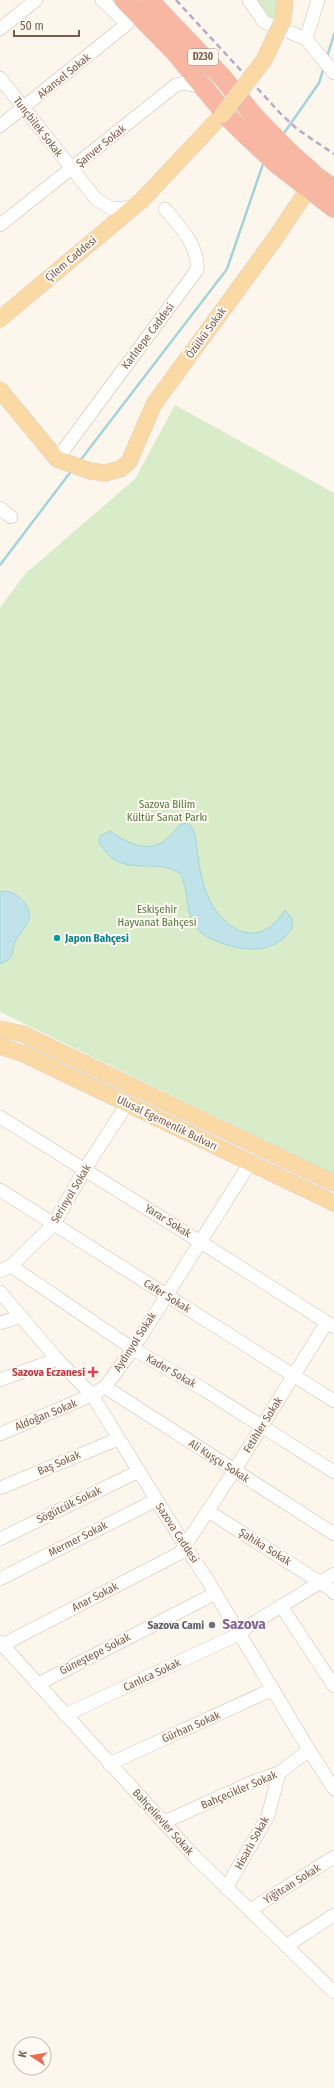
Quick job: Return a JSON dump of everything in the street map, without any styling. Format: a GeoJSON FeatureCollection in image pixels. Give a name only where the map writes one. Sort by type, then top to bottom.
{"type":"FeatureCollection","features":[{"type":"Feature","properties":{"kind":"highway","name":"D230"},"geometry":{"type":"LineString","coordinates":[[124,0],[175,52],[207,89],[227,116],[245,134],[282,158],[312,183],[334,208]]}},
{"type":"Feature","properties":{"kind":"highway","name":"D230"},"geometry":{"type":"LineString","coordinates":[[149,0],[223,78],[254,116],[282,158]]}},
{"type":"Feature","properties":{"kind":"highway","name":"D230"},"geometry":{"type":"LineString","coordinates":[[312,183],[334,189]]}},
{"type":"Feature","properties":{"kind":"main road","name":"Çilem Caddesi"},"geometry":{"type":"LineString","coordinates":[[0,319],[138,203],[222,115],[264,60],[283,20],[285,0]]}},
{"type":"Feature","properties":{"kind":"main road","name":"Özülkü Sokak"},"geometry":{"type":"LineString","coordinates":[[57,459],[90,471],[105,473],[120,470],[128,462],[154,404],[274,240],[312,183]]}},
{"type":"Feature","properties":{"kind":"main road"},"geometry":{"type":"LineString","coordinates":[[0,390],[57,459]]}},
{"type":"Feature","properties":{"kind":"main road","name":"Ulusal Egemenlik Bulvarı"},"geometry":{"type":"LineString","coordinates":[[0,1029],[23,1034],[334,1183]]}},
{"type":"Feature","properties":{"kind":"main road","name":"Ulusal Egemenlik Bulvarı"},"geometry":{"type":"LineString","coordinates":[[0,1046],[24,1054],[334,1202]]}},
{"type":"Feature","properties":{"kind":"street"},"geometry":{"type":"LineString","coordinates":[[0,29],[36,0]]}},
{"type":"Feature","properties":{"kind":"street","name":"Akansel Sokak"},"geometry":{"type":"LineString","coordinates":[[0,126],[127,24],[102,0]]}},
{"type":"Feature","properties":{"kind":"street"},"geometry":{"type":"LineString","coordinates":[[249,0],[264,22],[306,39],[334,72]]}},
{"type":"Feature","properties":{"kind":"street"},"geometry":{"type":"LineString","coordinates":[[306,39],[318,0]]}},
{"type":"Feature","properties":{"kind":"street","name":"Tunçbilek Sokak"},"geometry":{"type":"LineString","coordinates":[[0,78],[71,170],[97,200],[108,207],[122,209],[138,203]]}},
{"type":"Feature","properties":{"kind":"street","name":"Şanver Sokak"},"geometry":{"type":"LineString","coordinates":[[0,225],[176,86],[184,83],[207,89]]}},
{"type":"Feature","properties":{"kind":"street","name":"Karlıtepe Caddesi"},"geometry":{"type":"LineString","coordinates":[[57,459],[197,270],[198,261],[182,228],[165,209]]}},
{"type":"Feature","properties":{"kind":"street"},"geometry":{"type":"LineString","coordinates":[[0,508],[11,517]]}},
{"type":"Feature","properties":{"kind":"street","name":"Serinyol Sokak"},"geometry":{"type":"LineString","coordinates":[[5,1269],[54,1224],[85,1169],[127,1104]]}},
{"type":"Feature","properties":{"kind":"street","name":"Yarar Sokak"},"geometry":{"type":"LineString","coordinates":[[0,1117],[85,1169],[330,1325]]}},
{"type":"Feature","properties":{"kind":"street","name":"Aydınyol Sokak"},"geometry":{"type":"LineString","coordinates":[[92,1396],[105,1387],[133,1349],[199,1241],[250,1162]]}},
{"type":"Feature","properties":{"kind":"street","name":"Cafer Sokak"},"geometry":{"type":"LineString","coordinates":[[0,1190],[334,1401]]}},
{"type":"Feature","properties":{"kind":"street","name":"Kader Sokak"},"geometry":{"type":"LineString","coordinates":[[5,1269],[133,1349],[204,1389],[334,1472]]}},
{"type":"Feature","properties":{"kind":"street","name":"Sazova Caddesi"},"geometry":{"type":"LineString","coordinates":[[0,1292],[92,1396],[156,1500],[216,1593],[309,1750],[334,1788]]}},
{"type":"Feature","properties":{"kind":"street"},"geometry":{"type":"LineString","coordinates":[[0,1323],[21,1316]]}},
{"type":"Feature","properties":{"kind":"street","name":"Fetihler Sokak"},"geometry":{"type":"LineString","coordinates":[[185,1546],[234,1471],[293,1375],[330,1325]]}},
{"type":"Feature","properties":{"kind":"street"},"geometry":{"type":"LineString","coordinates":[[0,1380],[57,1358]]}},
{"type":"Feature","properties":{"kind":"street","name":"Ali Kuşçu Sokak"},"geometry":{"type":"LineString","coordinates":[[105,1387],[334,1534]]}},
{"type":"Feature","properties":{"kind":"street","name":"Aldoğan Sokak"},"geometry":{"type":"LineString","coordinates":[[0,1434],[92,1396]]}},
{"type":"Feature","properties":{"kind":"street","name":"Baş Sokak"},"geometry":{"type":"LineString","coordinates":[[0,1488],[118,1438]]}},
{"type":"Feature","properties":{"kind":"street","name":"Sögütcük Sokak"},"geometry":{"type":"LineString","coordinates":[[0,1539],[139,1471]]}},
{"type":"Feature","properties":{"kind":"street","name":"Mermer Sokak"},"geometry":{"type":"LineString","coordinates":[[0,1579],[156,1500]]}},
{"type":"Feature","properties":{"kind":"street","name":"Şahika Sokak"},"geometry":{"type":"LineString","coordinates":[[208,1512],[321,1583],[334,1593]]}},
{"type":"Feature","properties":{"kind":"street","name":"Anar Sokak"},"geometry":{"type":"LineString","coordinates":[[1,1644],[180,1553],[185,1546]]}},
{"type":"Feature","properties":{"kind":"street","name":"Canlıca Sokak"},"geometry":{"type":"LineString","coordinates":[[65,1715],[239,1634],[247,1627],[334,1574]]}},
{"type":"Feature","properties":{"kind":"street","name":"Güneştepe Sokak"},"geometry":{"type":"LineString","coordinates":[[38,1684],[216,1593]]}},
{"type":"Feature","properties":{"kind":"street"},"geometry":{"type":"LineString","coordinates":[[281,1606],[334,1686]]}},
{"type":"Feature","properties":{"kind":"street","name":"Bahçelievler Sokak"},"geometry":{"type":"LineString","coordinates":[[1,1644],[196,1858],[286,1946],[332,1986]]}},
{"type":"Feature","properties":{"kind":"street","name":"Gürhan Sokak"},"geometry":{"type":"LineString","coordinates":[[109,1764],[273,1690]]}},
{"type":"Feature","properties":{"kind":"street","name":"Bahçecikler Sokak"},"geometry":{"type":"LineString","coordinates":[[164,1822],[255,1781],[279,1773],[309,1750]]}},
{"type":"Feature","properties":{"kind":"street","name":"Hisarlı Sokak"},"geometry":{"type":"LineString","coordinates":[[226,1888],[268,1816],[279,1773]]}},
{"type":"Feature","properties":{"kind":"street","name":"Yiğitcan Sokak"},"geometry":{"type":"LineString","coordinates":[[250,1910],[334,1857]]}},
{"type":"Feature","properties":{"kind":"street"},"geometry":{"type":"LineString","coordinates":[[286,1946],[334,1915]]}},
{"type":"Feature","properties":{"kind":"green space"},"geometry":{"type":"Polygon","coordinates":[[[256,0],[277,0],[277,12],[274,20],[266,18],[256,0]]]}},
{"type":"Feature","properties":{"kind":"green space","name":"Sazova Bilim Kültür Sanat Parkı"},"geometry":{"type":"Polygon","coordinates":[[[175,405],[334,493],[334,1174],[0,1012],[0,608],[25,574],[135,479],[175,405]]]}},
{"type":"Feature","properties":{"kind":"water"},"geometry":{"type":"Polygon","coordinates":[[[186,823],[191,826],[195,834],[200,872],[204,887],[216,911],[231,926],[239,931],[249,933],[258,932],[268,928],[285,910],[292,919],[292,928],[278,943],[260,949],[251,949],[231,946],[210,938],[197,929],[192,920],[188,907],[185,886],[180,873],[169,868],[158,866],[137,866],[117,861],[108,854],[99,842],[100,836],[110,831],[132,844],[148,847],[163,842],[179,826],[186,823]]]}},
{"type":"Feature","properties":{"kind":"water"},"geometry":{"type":"Polygon","coordinates":[[[6,891],[16,895],[24,902],[28,908],[29,918],[14,944],[11,957],[0,964],[0,892],[6,891]]]}},
{"type":"Feature","properties":{"kind":"waterway"},"geometry":{"type":"LineString","coordinates":[[327,57],[334,34]]}},
{"type":"Feature","properties":{"kind":"waterway"},"geometry":{"type":"LineString","coordinates":[[282,136],[319,83],[324,67]]}},
{"type":"Feature","properties":{"kind":"waterway"},"geometry":{"type":"LineString","coordinates":[[79,462],[227,269],[264,161]]}},
{"type":"Feature","properties":{"kind":"waterway"},"geometry":{"type":"LineString","coordinates":[[0,565],[72,470]]}},
{"type":"Feature","properties":{"kind":"railway"},"geometry":{"type":"LineString","coordinates":[[176,0],[281,114],[297,129],[334,154]]}},
{"type":"Feature","properties":{"kind":"place","name":"Japon Bahçesi"},"geometry":{"type":"Point","coordinates":[57,938]}},
{"type":"Feature","properties":{"kind":"place","name":"Sazova Eczanesi"},"geometry":{"type":"Point","coordinates":[93,1372]}},
{"type":"Feature","properties":{"kind":"place","name":"Sazova Cami"},"geometry":{"type":"Point","coordinates":[212,1625]}},
{"type":"Feature","properties":{"kind":"district","name":"Sazova"},"geometry":{"type":"Point","coordinates":[244,1624]}},
{"type":"Feature","properties":{"kind":"park label","name":"Eskişehir Hayvanat Bahçesi"},"geometry":{"type":"Point","coordinates":[157,915]}}]}
